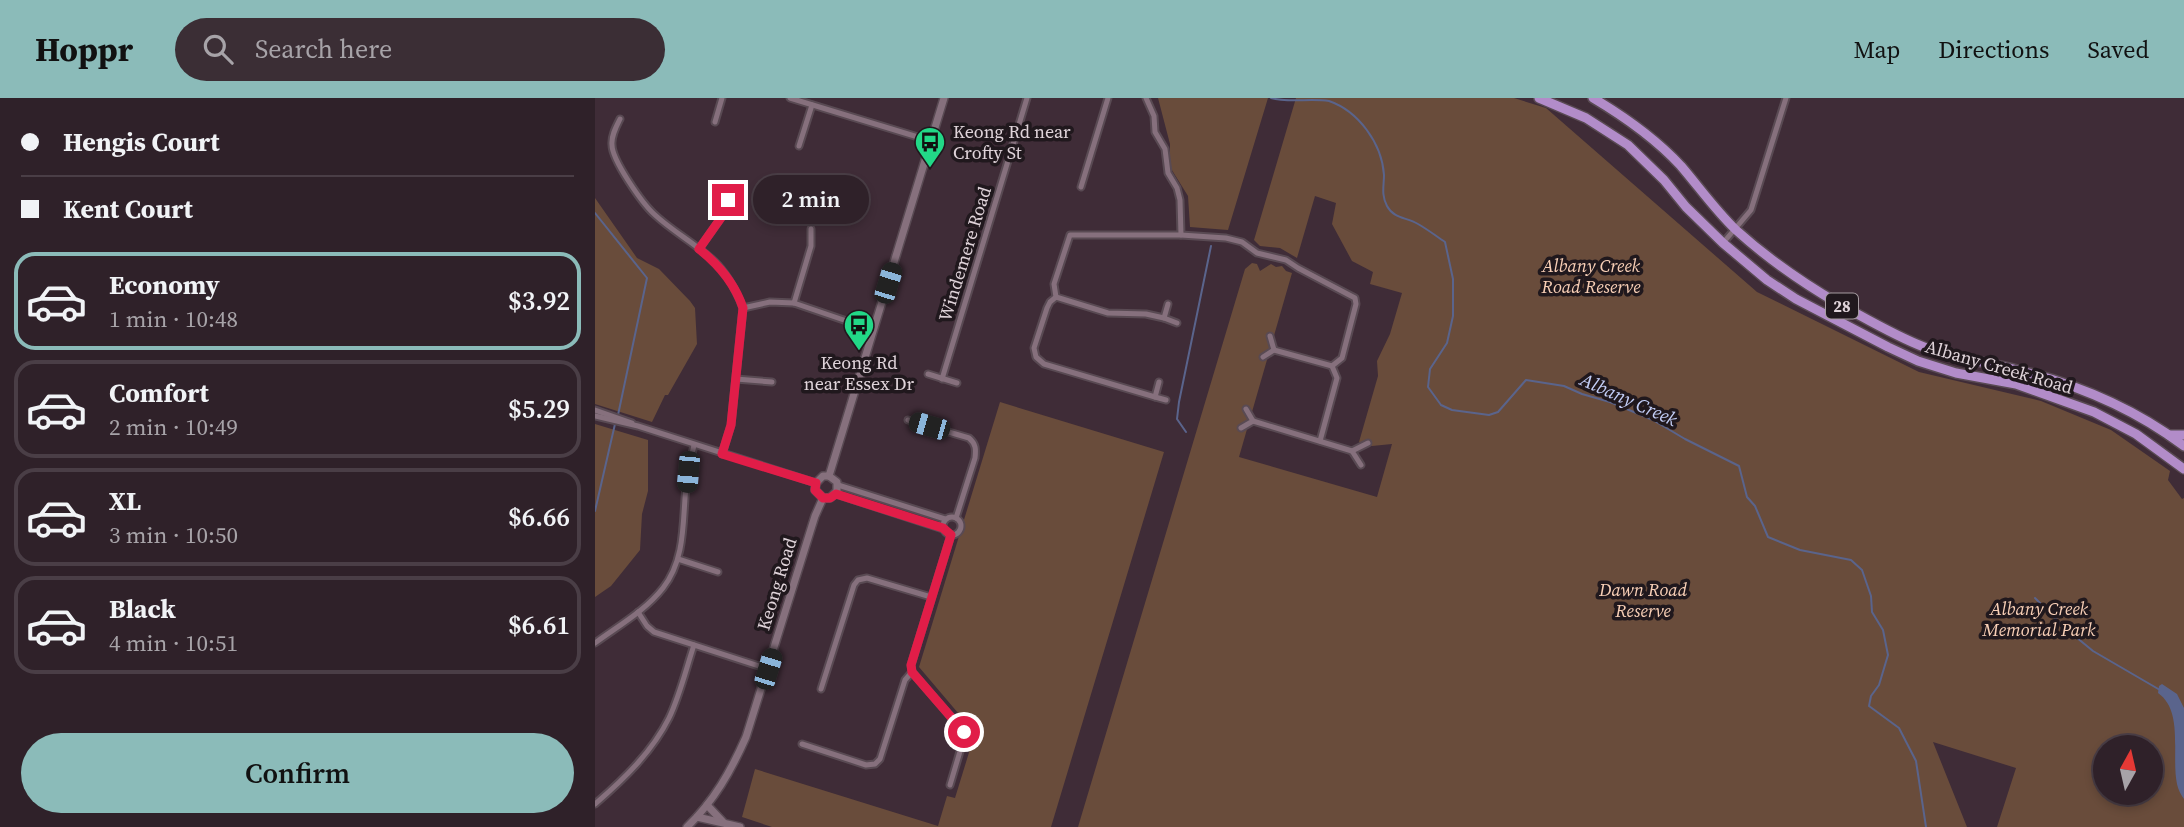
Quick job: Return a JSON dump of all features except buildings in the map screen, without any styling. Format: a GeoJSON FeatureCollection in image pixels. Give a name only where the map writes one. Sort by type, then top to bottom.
{"type":"FeatureCollection","features":[{"type":"Feature","properties":{"kind":"main road","name":"Albany Creek Road"},"geometry":{"type":"LineString","coordinates":[[1539,98],[1586,118],[1628,145],[1723,243],[1767,280],[1796,299],[1888,347],[1937,368],[2016,384],[2094,412],[2136,434],[2184,469]]}},
{"type":"Feature","properties":{"kind":"main road","name":"Albany Creek Road"},"geometry":{"type":"LineString","coordinates":[[1593,98],[1635,124],[1655,141],[1735,228],[1764,254],[1817,290],[1912,341],[1949,355],[2018,370],[2083,391],[2132,413],[2184,446]]}},
{"type":"Feature","properties":{"kind":"main road"},"geometry":{"type":"LineString","coordinates":[[2169,435],[2184,435]]}},
{"type":"Feature","properties":{"kind":"street"},"geometry":{"type":"LineString","coordinates":[[715,122],[722,98]]}},
{"type":"Feature","properties":{"kind":"street"},"geometry":{"type":"LineString","coordinates":[[790,98],[931,141]]}},
{"type":"Feature","properties":{"kind":"street"},"geometry":{"type":"LineString","coordinates":[[829,476],[944,98]]}},
{"type":"Feature","properties":{"kind":"street","name":"Windemere Road"},"geometry":{"type":"LineString","coordinates":[[942,379],[1027,98]]}},
{"type":"Feature","properties":{"kind":"street"},"geometry":{"type":"LineString","coordinates":[[1081,187],[1108,98]]}},
{"type":"Feature","properties":{"kind":"street"},"geometry":{"type":"LineString","coordinates":[[1146,98],[1154,116],[1155,132],[1165,149],[1168,173],[1177,188],[1181,235]]}},
{"type":"Feature","properties":{"kind":"street"},"geometry":{"type":"LineString","coordinates":[[1723,243],[1751,210],[1786,98]]}},
{"type":"Feature","properties":{"kind":"street"},"geometry":{"type":"LineString","coordinates":[[799,146],[811,104]]}},
{"type":"Feature","properties":{"kind":"street"},"geometry":{"type":"LineString","coordinates":[[620,119],[611,143],[613,156],[619,166],[654,214],[720,267],[743,308],[731,425],[722,454]]}},
{"type":"Feature","properties":{"kind":"street"},"geometry":{"type":"LineString","coordinates":[[699,249],[723,215],[728,200]]}},
{"type":"Feature","properties":{"kind":"street"},"geometry":{"type":"LineString","coordinates":[[793,303],[811,246],[811,229]]}},
{"type":"Feature","properties":{"kind":"street"},"geometry":{"type":"LineString","coordinates":[[1056,297],[1054,284],[1070,235],[1210,236],[1242,242],[1257,253],[1293,263],[1355,298],[1356,304],[1342,358],[1332,366]]}},
{"type":"Feature","properties":{"kind":"street"},"geometry":{"type":"LineString","coordinates":[[1056,297],[1108,313],[1146,314],[1177,323]]}},
{"type":"Feature","properties":{"kind":"street"},"geometry":{"type":"LineString","coordinates":[[1056,297],[1047,307],[1034,348],[1040,362],[1166,400]]}},
{"type":"Feature","properties":{"kind":"street"},"geometry":{"type":"LineString","coordinates":[[743,308],[770,302],[793,303],[873,330]]}},
{"type":"Feature","properties":{"kind":"street"},"geometry":{"type":"LineString","coordinates":[[1164,318],[1168,304]]}},
{"type":"Feature","properties":{"kind":"street"},"geometry":{"type":"LineString","coordinates":[[1270,336],[1274,350]]}},
{"type":"Feature","properties":{"kind":"street"},"geometry":{"type":"LineString","coordinates":[[1263,357],[1274,350],[1332,366]]}},
{"type":"Feature","properties":{"kind":"street"},"geometry":{"type":"LineString","coordinates":[[1321,441],[1337,378],[1332,366]]}},
{"type":"Feature","properties":{"kind":"street"},"geometry":{"type":"LineString","coordinates":[[928,374],[957,383]]}},
{"type":"Feature","properties":{"kind":"street"},"geometry":{"type":"LineString","coordinates":[[736,379],[772,382]]}},
{"type":"Feature","properties":{"kind":"street"},"geometry":{"type":"LineString","coordinates":[[1155,397],[1160,382]]}},
{"type":"Feature","properties":{"kind":"street"},"geometry":{"type":"LineString","coordinates":[[1246,409],[1253,421],[1352,451],[1361,465]]}},
{"type":"Feature","properties":{"kind":"street"},"geometry":{"type":"LineString","coordinates":[[595,410],[606,416],[816,483]]}},
{"type":"Feature","properties":{"kind":"street"},"geometry":{"type":"LineString","coordinates":[[595,416],[606,416]]}},
{"type":"Feature","properties":{"kind":"street"},"geometry":{"type":"LineString","coordinates":[[908,420],[969,438],[974,443],[975,458],[956,518]]}},
{"type":"Feature","properties":{"kind":"street"},"geometry":{"type":"LineString","coordinates":[[1241,428],[1253,421]]}},
{"type":"Feature","properties":{"kind":"street"},"geometry":{"type":"LineString","coordinates":[[1352,451],[1368,443]]}},
{"type":"Feature","properties":{"kind":"street"},"geometry":{"type":"LineString","coordinates":[[595,643],[638,612],[664,587],[678,559],[688,472],[694,445]]}},
{"type":"Feature","properties":{"kind":"street"},"geometry":{"type":"LineString","coordinates":[[823,476],[835,479],[838,485],[836,494],[823,498],[815,490],[816,483],[823,476]]}},
{"type":"Feature","properties":{"kind":"street"},"geometry":{"type":"LineString","coordinates":[[838,485],[945,520]]}},
{"type":"Feature","properties":{"kind":"street"},"geometry":{"type":"LineString","coordinates":[[836,494],[943,528],[951,535]]}},
{"type":"Feature","properties":{"kind":"street","name":"Keong Road"},"geometry":{"type":"LineString","coordinates":[[687,827],[707,805],[732,769],[768,669],[815,516],[823,498]]}},
{"type":"Feature","properties":{"kind":"street"},"geometry":{"type":"LineString","coordinates":[[943,528],[945,520],[956,518],[960,522],[960,530],[951,535]]}},
{"type":"Feature","properties":{"kind":"street"},"geometry":{"type":"LineString","coordinates":[[950,785],[964,732],[912,672],[912,658],[951,535]]}},
{"type":"Feature","properties":{"kind":"street"},"geometry":{"type":"LineString","coordinates":[[678,559],[718,572]]}},
{"type":"Feature","properties":{"kind":"street"},"geometry":{"type":"LineString","coordinates":[[821,689],[854,585],[858,580],[867,578],[931,597]]}},
{"type":"Feature","properties":{"kind":"street"},"geometry":{"type":"LineString","coordinates":[[638,612],[654,632],[768,669]]}},
{"type":"Feature","properties":{"kind":"street"},"geometry":{"type":"LineString","coordinates":[[595,804],[636,766],[651,748],[669,718],[694,645]]}},
{"type":"Feature","properties":{"kind":"street"},"geometry":{"type":"LineString","coordinates":[[802,744],[866,765],[875,764],[880,759],[905,680],[912,672]]}},
{"type":"Feature","properties":{"kind":"street"},"geometry":{"type":"LineString","coordinates":[[707,805],[723,822]]}},
{"type":"Feature","properties":{"kind":"street"},"geometry":{"type":"LineString","coordinates":[[697,817],[740,827]]}},
{"type":"Feature","properties":{"kind":"green space"},"geometry":{"type":"Polygon","coordinates":[[[1158,98],[1268,98],[1228,230],[1190,227],[1188,196],[1170,167],[1170,144],[1158,98]]]}},
{"type":"Feature","properties":{"kind":"green space","name":"Dawn Road Reserve"},"geometry":{"type":"Polygon","coordinates":[[[1296,98],[1514,98],[1546,108],[1757,292],[1919,372],[2041,401],[2111,430],[2170,471],[2168,480],[2182,499],[2184,498],[2184,827],[1997,827],[2016,768],[1933,742],[1967,827],[1078,827],[1245,269],[1252,263],[1257,264],[1260,271],[1271,264],[1282,266],[1292,273],[1239,457],[1377,497],[1392,444],[1372,446],[1359,442],[1378,376],[1377,361],[1390,334],[1402,293],[1370,284],[1373,272],[1352,261],[1332,224],[1336,203],[1315,196],[1297,258],[1280,248],[1260,246],[1254,240],[1296,98]]]}},
{"type":"Feature","properties":{"kind":"green space"},"geometry":{"type":"Polygon","coordinates":[[[595,198],[637,258],[659,269],[695,308],[697,344],[668,395],[665,395],[652,422],[595,404],[595,198]]]}},
{"type":"Feature","properties":{"kind":"green space"},"geometry":{"type":"Polygon","coordinates":[[[1000,402],[1164,452],[1051,827],[772,827],[742,817],[755,769],[938,826],[947,796],[955,798],[975,733],[919,667],[1000,402]]]}},
{"type":"Feature","properties":{"kind":"green space"},"geometry":{"type":"Polygon","coordinates":[[[595,424],[648,440],[648,491],[642,514],[640,550],[611,586],[595,597],[595,424]]]}},
{"type":"Feature","properties":{"kind":"water"},"geometry":{"type":"Polygon","coordinates":[[[2162,684],[2177,694],[2184,708],[2184,799],[2177,784],[2174,722],[2166,701],[2158,693],[2162,684]]]}},
{"type":"Feature","properties":{"kind":"waterway","name":"Albany Creek"},"geometry":{"type":"LineString","coordinates":[[1271,98],[1329,101],[1350,112],[1367,130],[1379,151],[1387,206],[1397,216],[1418,224],[1445,242],[1453,279],[1453,316],[1447,343],[1430,369],[1428,387],[1441,405],[1452,410],[1489,415],[1498,412],[1526,380],[1564,386],[1610,402],[1653,420],[1739,466],[1747,497],[1755,506],[1768,537],[1800,550],[1851,560],[1862,570],[1871,596],[1872,612],[1883,630],[1888,655],[1869,706],[1899,728],[1916,761],[1926,827]]}},
{"type":"Feature","properties":{"kind":"waterway"},"geometry":{"type":"LineString","coordinates":[[595,213],[647,278],[618,415]]}},
{"type":"Feature","properties":{"kind":"waterway"},"geometry":{"type":"LineString","coordinates":[[1186,432],[1177,419],[1179,402],[1211,246]]}},
{"type":"Feature","properties":{"kind":"waterway"},"geometry":{"type":"LineString","coordinates":[[595,511],[615,424]]}},
{"type":"Feature","properties":{"kind":"waterway"},"geometry":{"type":"LineString","coordinates":[[2035,598],[2093,651],[2160,690]]}},
{"type":"Feature","properties":{"kind":"place","name":"Keong Rd near Crofty St"},"geometry":{"type":"Point","coordinates":[930,169]}},
{"type":"Feature","properties":{"kind":"place","name":"Keong Rd near Essex Dr"},"geometry":{"type":"Point","coordinates":[859,352]}},
{"type":"Feature","properties":{"kind":"route"},"geometry":{"type":"LineString","coordinates":[[728,200],[723,215],[699,249],[720,267],[743,308],[731,425],[722,454],[816,483],[815,490],[823,498],[836,494],[943,528],[951,535],[911,665],[912,672],[964,732]]}},
{"type":"Feature","properties":{"kind":"park label","name":"Albany Creek Road Reserve"},"geometry":{"type":"Point","coordinates":[1591,276]}},
{"type":"Feature","properties":{"kind":"park label","name":"Albany Creek Memorial Park"},"geometry":{"type":"Point","coordinates":[2039,619]}}]}
